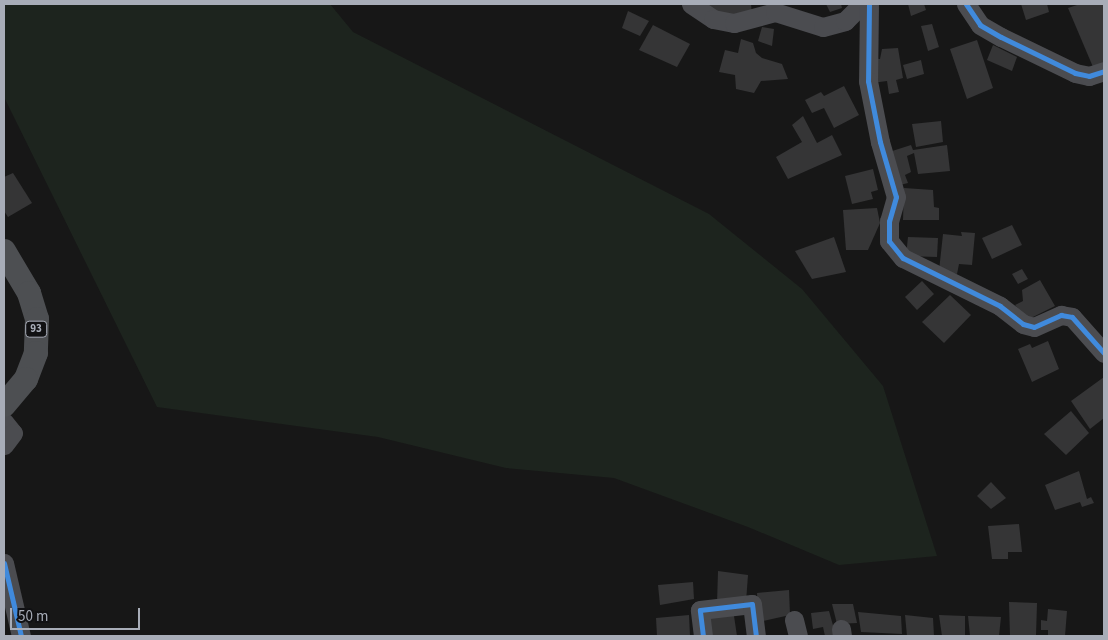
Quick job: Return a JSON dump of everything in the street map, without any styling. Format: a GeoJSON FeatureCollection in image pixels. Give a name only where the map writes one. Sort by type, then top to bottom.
{"type":"FeatureCollection","features":[{"type":"Feature","properties":{"kind":"main road","name":"93"},"geometry":{"type":"LineString","coordinates":[[4,250],[29,294],[37,319],[36,353],[26,379],[4,405]]}},
{"type":"Feature","properties":{"kind":"street"},"geometry":{"type":"LineString","coordinates":[[691,4],[712,19],[734,24],[775,12],[823,27],[845,21],[862,4]]}},
{"type":"Feature","properties":{"kind":"street"},"geometry":{"type":"LineString","coordinates":[[869,4],[868,81],[880,142],[896,196],[889,221],[889,241],[903,258],[1000,306],[1023,324],[1034,326],[1061,315],[1072,317],[1104,352]]}},
{"type":"Feature","properties":{"kind":"street"},"geometry":{"type":"LineString","coordinates":[[966,4],[980,25],[1075,73],[1089,76],[1104,71]]}},
{"type":"Feature","properties":{"kind":"street"},"geometry":{"type":"LineString","coordinates":[[4,422],[13,433],[4,445]]}},
{"type":"Feature","properties":{"kind":"street"},"geometry":{"type":"LineString","coordinates":[[4,563],[21,636]]}},
{"type":"Feature","properties":{"kind":"street"},"geometry":{"type":"LineString","coordinates":[[703,636],[700,610],[752,604],[756,636]]}},
{"type":"Feature","properties":{"kind":"shaded area"},"geometry":{"type":"Polygon","coordinates":[[[4,4],[330,4],[353,32],[709,214],[802,289],[883,386],[937,556],[839,565],[748,527],[614,478],[506,468],[378,437],[157,407],[4,97],[4,4]]]}},
{"type":"Feature","properties":{"kind":"building"},"geometry":{"type":"Polygon","coordinates":[[[707,4],[751,4],[752,14],[722,17],[707,4]]]}},
{"type":"Feature","properties":{"kind":"building"},"geometry":{"type":"Polygon","coordinates":[[[826,4],[841,4],[842,8],[830,12],[826,4]]]}},
{"type":"Feature","properties":{"kind":"building"},"geometry":{"type":"Polygon","coordinates":[[[908,4],[924,4],[926,10],[911,16],[908,4]]]}},
{"type":"Feature","properties":{"kind":"building"},"geometry":{"type":"Polygon","coordinates":[[[1021,4],[1047,4],[1049,12],[1026,20],[1021,4]]]}},
{"type":"Feature","properties":{"kind":"building"},"geometry":{"type":"Polygon","coordinates":[[[1080,4],[1104,4],[1104,63],[1093,67],[1068,8],[1080,4]]]}},
{"type":"Feature","properties":{"kind":"building"},"geometry":{"type":"Polygon","coordinates":[[[628,11],[649,21],[640,36],[622,28],[628,11]]]}},
{"type":"Feature","properties":{"kind":"building"},"geometry":{"type":"Polygon","coordinates":[[[932,24],[939,47],[928,51],[921,26],[932,24]]]}},
{"type":"Feature","properties":{"kind":"building"},"geometry":{"type":"Polygon","coordinates":[[[653,25],[690,44],[677,67],[639,50],[653,25]]]}},
{"type":"Feature","properties":{"kind":"building"},"geometry":{"type":"Polygon","coordinates":[[[762,27],[774,29],[772,46],[758,41],[762,27]]]}},
{"type":"Feature","properties":{"kind":"building"},"geometry":{"type":"Polygon","coordinates":[[[741,39],[753,43],[756,53],[762,58],[782,64],[788,79],[761,81],[754,93],[736,89],[735,75],[719,72],[725,50],[738,53],[741,39]]]}},
{"type":"Feature","properties":{"kind":"building"},"geometry":{"type":"Polygon","coordinates":[[[977,40],[993,88],[967,99],[950,49],[977,40]]]}},
{"type":"Feature","properties":{"kind":"building"},"geometry":{"type":"Polygon","coordinates":[[[993,45],[1017,57],[1012,71],[987,60],[993,45]]]}},
{"type":"Feature","properties":{"kind":"building"},"geometry":{"type":"Polygon","coordinates":[[[898,48],[903,78],[896,80],[899,92],[889,94],[887,81],[872,83],[870,58],[880,59],[882,49],[898,48]]]}},
{"type":"Feature","properties":{"kind":"building"},"geometry":{"type":"Polygon","coordinates":[[[921,60],[924,74],[907,79],[903,65],[921,60]]]}},
{"type":"Feature","properties":{"kind":"building"},"geometry":{"type":"Polygon","coordinates":[[[844,86],[859,115],[834,128],[824,108],[812,113],[805,100],[821,92],[824,96],[844,86]]]}},
{"type":"Feature","properties":{"kind":"building"},"geometry":{"type":"Polygon","coordinates":[[[803,116],[817,143],[832,135],[842,155],[788,179],[776,157],[802,142],[792,125],[803,116]]]}},
{"type":"Feature","properties":{"kind":"building"},"geometry":{"type":"Polygon","coordinates":[[[941,121],[943,142],[916,147],[912,124],[941,121]]]}},
{"type":"Feature","properties":{"kind":"building"},"geometry":{"type":"Polygon","coordinates":[[[911,145],[913,150],[947,145],[950,171],[918,174],[914,153],[907,156],[911,172],[905,175],[908,183],[896,186],[886,153],[911,145]]]}},
{"type":"Feature","properties":{"kind":"building"},"geometry":{"type":"Polygon","coordinates":[[[873,169],[878,190],[871,192],[873,199],[852,204],[845,176],[873,169]]]}},
{"type":"Feature","properties":{"kind":"building"},"geometry":{"type":"Polygon","coordinates":[[[13,173],[32,203],[8,217],[4,211],[4,177],[13,173]]]}},
{"type":"Feature","properties":{"kind":"building"},"geometry":{"type":"Polygon","coordinates":[[[904,188],[933,190],[934,207],[939,208],[939,220],[903,220],[904,188]]]}},
{"type":"Feature","properties":{"kind":"building"},"geometry":{"type":"Polygon","coordinates":[[[877,208],[880,223],[868,250],[846,250],[843,210],[877,208]]]}},
{"type":"Feature","properties":{"kind":"building"},"geometry":{"type":"Polygon","coordinates":[[[1012,225],[1022,245],[992,259],[982,238],[1012,225]]]}},
{"type":"Feature","properties":{"kind":"building"},"geometry":{"type":"Polygon","coordinates":[[[961,232],[975,233],[972,265],[959,264],[957,274],[939,271],[943,234],[962,236],[961,232]]]}},
{"type":"Feature","properties":{"kind":"building"},"geometry":{"type":"Polygon","coordinates":[[[834,237],[846,272],[812,279],[795,251],[834,237]]]}},
{"type":"Feature","properties":{"kind":"building"},"geometry":{"type":"Polygon","coordinates":[[[908,237],[938,238],[937,257],[906,256],[908,237]]]}},
{"type":"Feature","properties":{"kind":"building"},"geometry":{"type":"Polygon","coordinates":[[[1022,269],[1028,279],[1018,284],[1012,274],[1022,269]]]}},
{"type":"Feature","properties":{"kind":"building"},"geometry":{"type":"Polygon","coordinates":[[[1040,280],[1055,306],[1027,320],[1015,305],[1023,301],[1022,290],[1040,280]]]}},
{"type":"Feature","properties":{"kind":"building"},"geometry":{"type":"Polygon","coordinates":[[[922,281],[934,294],[917,310],[905,297],[922,281]]]}},
{"type":"Feature","properties":{"kind":"building"},"geometry":{"type":"Polygon","coordinates":[[[950,295],[971,315],[944,343],[922,322],[950,295]]]}},
{"type":"Feature","properties":{"kind":"building"},"geometry":{"type":"Polygon","coordinates":[[[1048,341],[1059,369],[1032,382],[1018,349],[1030,344],[1032,348],[1048,341]]]}},
{"type":"Feature","properties":{"kind":"building"},"geometry":{"type":"Polygon","coordinates":[[[1104,377],[1104,418],[1090,429],[1071,401],[1104,377]]]}},
{"type":"Feature","properties":{"kind":"building"},"geometry":{"type":"Polygon","coordinates":[[[1071,411],[1089,433],[1066,455],[1044,434],[1071,411]]]}},
{"type":"Feature","properties":{"kind":"building"},"geometry":{"type":"Polygon","coordinates":[[[1079,471],[1087,499],[1091,497],[1094,503],[1082,507],[1080,502],[1055,510],[1045,485],[1079,471]]]}},
{"type":"Feature","properties":{"kind":"building"},"geometry":{"type":"Polygon","coordinates":[[[991,482],[1006,498],[991,509],[977,496],[991,482]]]}},
{"type":"Feature","properties":{"kind":"building"},"geometry":{"type":"Polygon","coordinates":[[[1019,524],[1022,552],[1008,552],[1008,559],[992,559],[988,526],[1019,524]]]}},
{"type":"Feature","properties":{"kind":"building"},"geometry":{"type":"Polygon","coordinates":[[[718,571],[748,575],[746,602],[717,603],[718,571]]]}},
{"type":"Feature","properties":{"kind":"building"},"geometry":{"type":"Polygon","coordinates":[[[693,582],[694,599],[660,605],[658,585],[693,582]]]}},
{"type":"Feature","properties":{"kind":"building"},"geometry":{"type":"Polygon","coordinates":[[[789,590],[790,615],[759,622],[757,593],[789,590]]]}},
{"type":"Feature","properties":{"kind":"building"},"geometry":{"type":"Polygon","coordinates":[[[1009,602],[1037,603],[1036,636],[1010,636],[1009,602]]]}},
{"type":"Feature","properties":{"kind":"building"},"geometry":{"type":"Polygon","coordinates":[[[832,604],[853,604],[857,623],[837,624],[832,604]]]}},
{"type":"Feature","properties":{"kind":"building"},"geometry":{"type":"Polygon","coordinates":[[[1048,609],[1067,611],[1065,636],[1048,636],[1048,630],[1041,630],[1041,620],[1047,621],[1048,609]]]}},
{"type":"Feature","properties":{"kind":"building"},"geometry":{"type":"Polygon","coordinates":[[[829,611],[836,636],[825,636],[823,627],[813,629],[811,613],[829,611]]]}},
{"type":"Feature","properties":{"kind":"building"},"geometry":{"type":"Polygon","coordinates":[[[858,612],[901,616],[902,634],[861,632],[858,612]]]}},
{"type":"Feature","properties":{"kind":"building"},"geometry":{"type":"Polygon","coordinates":[[[689,615],[690,636],[657,636],[656,618],[689,615]]]}},
{"type":"Feature","properties":{"kind":"building"},"geometry":{"type":"Polygon","coordinates":[[[905,615],[933,618],[934,636],[907,636],[905,615]]]}},
{"type":"Feature","properties":{"kind":"building"},"geometry":{"type":"Polygon","coordinates":[[[939,615],[965,616],[965,636],[942,636],[939,615]]]}},
{"type":"Feature","properties":{"kind":"building"},"geometry":{"type":"Polygon","coordinates":[[[705,616],[734,616],[737,636],[708,636],[705,616]]]}},
{"type":"Feature","properties":{"kind":"building"},"geometry":{"type":"Polygon","coordinates":[[[968,616],[1001,617],[999,636],[970,636],[968,616]]]}},
{"type":"Feature","properties":{"kind":"cycle path"},"geometry":{"type":"LineString","coordinates":[[869,4],[868,81],[880,142],[896,197],[889,221],[889,241],[903,258],[1000,306],[1023,324],[1034,327],[1061,315],[1072,317],[1104,353]]}},
{"type":"Feature","properties":{"kind":"cycle path"},"geometry":{"type":"LineString","coordinates":[[966,4],[980,25],[1075,73],[1089,76],[1104,71]]}},
{"type":"Feature","properties":{"kind":"cycle path"},"geometry":{"type":"LineString","coordinates":[[4,563],[21,636]]}},
{"type":"Feature","properties":{"kind":"cycle path"},"geometry":{"type":"LineString","coordinates":[[703,636],[700,610],[752,604],[756,636]]}}]}
